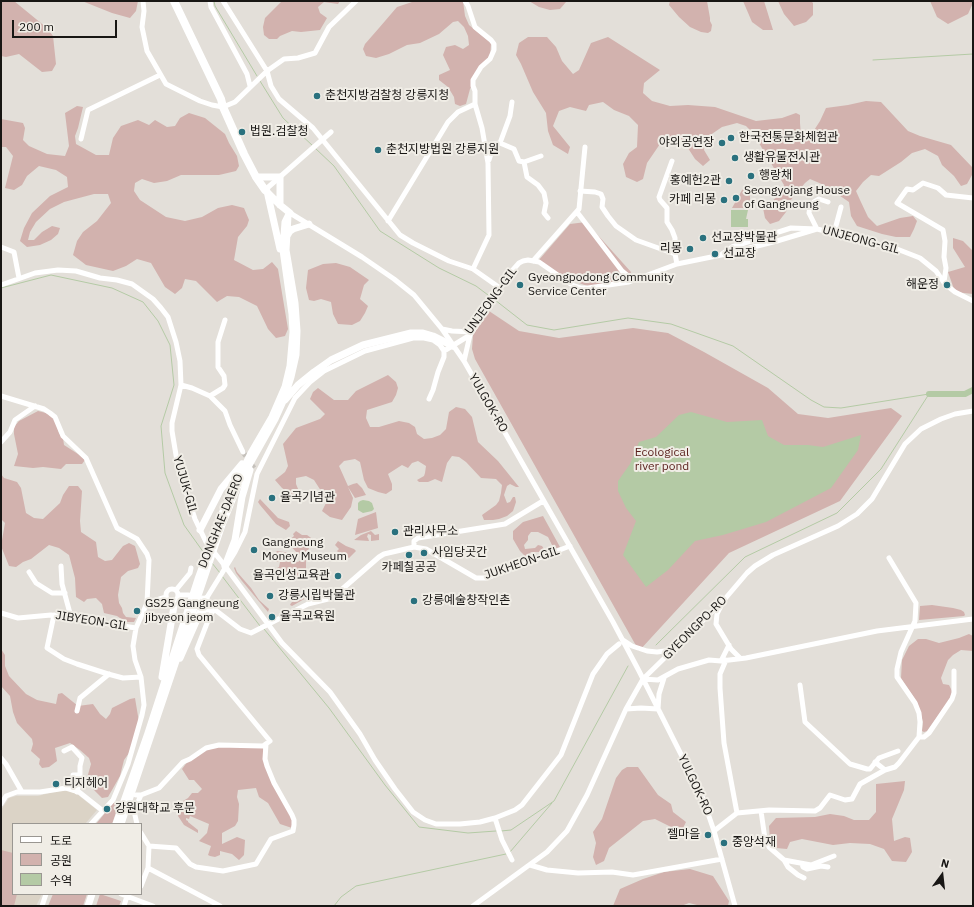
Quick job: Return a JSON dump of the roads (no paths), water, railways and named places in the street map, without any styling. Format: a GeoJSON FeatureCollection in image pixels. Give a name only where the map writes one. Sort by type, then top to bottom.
{"type":"FeatureCollection","features":[{"type":"Feature","properties":{"kind":"highway"},"geometry":{"type":"LineString","coordinates":[[170,1],[217,100],[223,107]]}},
{"type":"Feature","properties":{"kind":"highway"},"geometry":{"type":"LineString","coordinates":[[174,1],[221,99],[223,107],[244,154],[256,177],[266,190]]}},
{"type":"Feature","properties":{"kind":"main road"},"geometry":{"type":"LineString","coordinates":[[256,177],[280,177],[280,205]]}},
{"type":"Feature","properties":{"kind":"main road"},"geometry":{"type":"LineString","coordinates":[[266,190],[289,214]]}},
{"type":"Feature","properties":{"kind":"main road"},"geometry":{"type":"LineString","coordinates":[[266,190],[284,267]]}},
{"type":"Feature","properties":{"kind":"main road","name":"DONGHAE-DAERO"},"geometry":{"type":"LineString","coordinates":[[120,823],[196,592],[232,490],[247,453],[272,417],[281,398],[290,366],[293,343],[293,323],[284,267],[283,239],[289,214]]}},
{"type":"Feature","properties":{"kind":"main road","name":"DONGHAE-DAERO"},"geometry":{"type":"LineString","coordinates":[[212,546],[237,489],[281,405],[291,377],[296,344],[296,314],[287,266],[286,238],[289,214]]}},
{"type":"Feature","properties":{"kind":"main road"},"geometry":{"type":"LineString","coordinates":[[286,238],[293,229],[309,224]]}},
{"type":"Feature","properties":{"kind":"main road"},"geometry":{"type":"LineString","coordinates":[[281,405],[298,385],[314,372],[331,360],[363,346],[410,333],[422,333],[433,336],[453,346]]}},
{"type":"Feature","properties":{"kind":"main road"},"geometry":{"type":"LineString","coordinates":[[225,566],[235,540],[245,487],[257,449]]}},
{"type":"Feature","properties":{"kind":"main road"},"geometry":{"type":"LineString","coordinates":[[200,530],[221,490],[247,453]]}},
{"type":"Feature","properties":{"kind":"main road"},"geometry":{"type":"LineString","coordinates":[[159,697],[174,606],[169,599]]}},
{"type":"Feature","properties":{"kind":"main road"},"geometry":{"type":"LineString","coordinates":[[168,681],[206,599]]}},
{"type":"Feature","properties":{"kind":"main road","name":"DONGHAE-DAERO"},"geometry":{"type":"LineString","coordinates":[[116,823],[194,600]]}},
{"type":"Feature","properties":{"kind":"main road"},"geometry":{"type":"LineString","coordinates":[[201,612],[205,609],[214,609]]}},
{"type":"Feature","properties":{"kind":"main road"},"geometry":{"type":"LineString","coordinates":[[88,906],[92,895]]}},
{"type":"Feature","properties":{"kind":"main road"},"geometry":{"type":"LineString","coordinates":[[92,906],[96,895]]}},
{"type":"Feature","properties":{"kind":"street"},"geometry":{"type":"LineString","coordinates":[[143,1],[144,12],[142,27],[147,51],[166,84],[212,106],[223,107],[235,102],[264,73],[284,59],[298,58],[315,53],[329,28],[356,1]]}},
{"type":"Feature","properties":{"kind":"street"},"geometry":{"type":"LineString","coordinates":[[210,1],[211,7],[252,85]]}},
{"type":"Feature","properties":{"kind":"street"},"geometry":{"type":"LineString","coordinates":[[223,1],[279,98],[313,128],[400,235],[413,244],[449,261],[473,269],[500,289]]}},
{"type":"Feature","properties":{"kind":"street"},"geometry":{"type":"LineString","coordinates":[[465,1],[474,27],[494,44],[494,50],[490,59],[481,68],[473,80],[475,104],[482,128],[488,163],[490,235],[473,269]]}},
{"type":"Feature","properties":{"kind":"street"},"geometry":{"type":"LineString","coordinates":[[81,139],[88,110],[160,75]]}},
{"type":"Feature","properties":{"kind":"street"},"geometry":{"type":"LineString","coordinates":[[500,143],[510,116],[512,102]]}},
{"type":"Feature","properties":{"kind":"street"},"geometry":{"type":"LineString","coordinates":[[388,221],[448,122],[458,112],[475,104]]}},
{"type":"Feature","properties":{"kind":"street"},"geometry":{"type":"LineString","coordinates":[[266,190],[331,132]]}},
{"type":"Feature","properties":{"kind":"street"},"geometry":{"type":"LineString","coordinates":[[488,163],[494,144],[500,143],[514,149],[517,153],[518,160],[524,162],[541,156]]}},
{"type":"Feature","properties":{"kind":"street"},"geometry":{"type":"LineString","coordinates":[[533,260],[577,212],[585,147]]}},
{"type":"Feature","properties":{"kind":"street"},"geometry":{"type":"LineString","coordinates":[[672,161],[659,197],[667,208],[667,222],[675,238],[675,254],[677,264]]}},
{"type":"Feature","properties":{"kind":"street"},"geometry":{"type":"LineString","coordinates":[[524,162],[527,177],[538,185],[544,193],[546,204],[544,213],[548,218]]}},
{"type":"Feature","properties":{"kind":"street"},"geometry":{"type":"LineString","coordinates":[[944,282],[946,268],[943,230],[897,203],[907,189],[914,190],[923,183],[938,188],[946,195],[973,198]]}},
{"type":"Feature","properties":{"kind":"street"},"geometry":{"type":"LineString","coordinates":[[580,191],[601,194],[604,199],[602,207],[608,216],[616,226],[636,240],[675,254]]}},
{"type":"Feature","properties":{"kind":"street"},"geometry":{"type":"LineString","coordinates":[[719,255],[732,247],[791,228],[817,229],[809,213],[810,206],[819,199],[828,202]]}},
{"type":"Feature","properties":{"kind":"street"},"geometry":{"type":"LineString","coordinates":[[834,232],[841,207]]}},
{"type":"Feature","properties":{"kind":"street"},"geometry":{"type":"LineString","coordinates":[[577,212],[622,271],[633,280]]}},
{"type":"Feature","properties":{"kind":"street","name":"YULGOK-RO"},"geometry":{"type":"LineString","coordinates":[[289,214],[309,224],[362,257],[414,295],[442,329],[464,361],[570,546],[621,642],[626,646],[702,796],[714,831],[735,906]]}},
{"type":"Feature","properties":{"kind":"street","name":"UNJEONG-GIL"},"geometry":{"type":"LineString","coordinates":[[444,351],[471,333],[519,263],[524,261],[533,260],[550,269],[568,283],[581,288],[633,280],[677,264],[777,241],[817,229],[834,232],[897,249],[920,258],[936,271],[944,282],[955,292],[973,301]]}},
{"type":"Feature","properties":{"kind":"street"},"geometry":{"type":"LineString","coordinates":[[1,247],[14,252],[19,278]]}},
{"type":"Feature","properties":{"kind":"street","name":"YUJUK-GIL"},"geometry":{"type":"LineString","coordinates":[[1,285],[35,273],[51,271],[76,271],[100,278],[127,283],[143,291],[153,299],[168,317],[176,342],[180,362],[181,385],[172,423],[178,468],[195,519],[206,542],[267,625],[282,643],[330,692],[360,734],[375,760],[413,812],[425,820],[436,824],[460,824],[496,820],[522,805],[561,755],[593,674],[607,654],[621,642]]}},
{"type":"Feature","properties":{"kind":"street"},"geometry":{"type":"LineString","coordinates":[[210,396],[223,388],[225,385],[224,376],[218,367],[218,342],[225,320]]}},
{"type":"Feature","properties":{"kind":"street"},"geometry":{"type":"LineString","coordinates":[[442,329],[471,333],[464,361]]}},
{"type":"Feature","properties":{"kind":"street"},"geometry":{"type":"LineString","coordinates":[[206,599],[235,552],[245,532],[256,474],[295,398],[310,382],[324,371],[364,351],[413,338],[424,338],[433,340],[444,351],[444,357],[429,399]]}},
{"type":"Feature","properties":{"kind":"street"},"geometry":{"type":"LineString","coordinates":[[181,385],[210,396],[225,411],[230,425],[247,453]]}},
{"type":"Feature","properties":{"kind":"street"},"geometry":{"type":"LineString","coordinates":[[1,396],[44,409],[55,417],[63,436],[86,458],[116,528],[136,539],[147,554],[147,603],[136,628],[133,646],[135,660],[141,677],[144,705],[128,764],[113,800],[92,823]]}},
{"type":"Feature","properties":{"kind":"street"},"geometry":{"type":"LineString","coordinates":[[1,442],[10,432],[16,420],[35,406]]}},
{"type":"Feature","properties":{"kind":"street","name":"GYEONGPO-RO"},"geometry":{"type":"LineString","coordinates":[[473,906],[547,852],[567,830],[587,795],[626,709],[644,680],[724,600],[747,573],[763,560],[838,526],[857,514],[872,499],[905,444],[916,432],[941,419],[955,414],[973,412]]}},
{"type":"Feature","properties":{"kind":"street"},"geometry":{"type":"LineString","coordinates":[[254,468],[256,474]]}},
{"type":"Feature","properties":{"kind":"street"},"geometry":{"type":"LineString","coordinates":[[147,603],[176,599],[178,595],[188,595],[206,599],[214,609],[240,629],[251,633],[308,604],[332,598],[379,557],[384,554],[414,547],[414,541],[418,538],[505,524],[543,501]]}},
{"type":"Feature","properties":{"kind":"street","name":"JUKHEON-GIL"},"geometry":{"type":"LineString","coordinates":[[414,547],[426,549],[476,578],[487,578],[570,546]]}},
{"type":"Feature","properties":{"kind":"street"},"geometry":{"type":"LineString","coordinates":[[714,831],[736,813],[818,810],[830,795],[846,800],[852,798],[860,784],[885,770],[895,767],[919,737],[919,713],[915,703],[897,677],[897,669],[901,652],[914,626],[917,614],[916,603],[889,558]]}},
{"type":"Feature","properties":{"kind":"street"},"geometry":{"type":"LineString","coordinates":[[61,566],[62,584],[71,618]]}},
{"type":"Feature","properties":{"kind":"street"},"geometry":{"type":"LineString","coordinates":[[176,590],[190,573],[191,568]]}},
{"type":"Feature","properties":{"kind":"street"},"geometry":{"type":"LineString","coordinates":[[29,572],[36,583],[52,593],[65,593]]}},
{"type":"Feature","properties":{"kind":"street"},"geometry":{"type":"LineString","coordinates":[[169,599],[166,593],[168,590],[172,588],[176,590]]}},
{"type":"Feature","properties":{"kind":"street"},"geometry":{"type":"LineString","coordinates":[[176,590],[178,595]]}},
{"type":"Feature","properties":{"kind":"street"},"geometry":{"type":"LineString","coordinates":[[724,600],[717,614],[716,624],[729,645],[740,658]]}},
{"type":"Feature","properties":{"kind":"street"},"geometry":{"type":"LineString","coordinates":[[137,823],[134,811],[139,795],[159,788],[183,762],[206,748],[219,745],[263,746],[270,741],[199,655],[197,649],[214,609]]}},
{"type":"Feature","properties":{"kind":"street","name":"JIBYEON-GIL"},"geometry":{"type":"LineString","coordinates":[[1,613],[18,618],[54,615],[136,628]]}},
{"type":"Feature","properties":{"kind":"street"},"geometry":{"type":"LineString","coordinates":[[54,615],[47,648],[64,659],[108,674],[123,678],[141,677]]}},
{"type":"Feature","properties":{"kind":"street"},"geometry":{"type":"LineString","coordinates":[[644,680],[658,680],[678,669],[709,660],[740,658],[877,631],[973,619]]}},
{"type":"Feature","properties":{"kind":"street"},"geometry":{"type":"LineString","coordinates":[[621,642],[647,652],[673,650]]}},
{"type":"Feature","properties":{"kind":"street"},"geometry":{"type":"LineString","coordinates":[[729,645],[723,660],[720,674],[720,688],[724,743],[736,813]]}},
{"type":"Feature","properties":{"kind":"street"},"geometry":{"type":"LineString","coordinates":[[919,737],[924,737],[929,733],[952,699],[954,693],[954,671]]}},
{"type":"Feature","properties":{"kind":"street"},"geometry":{"type":"LineString","coordinates":[[77,711],[80,698],[108,674]]}},
{"type":"Feature","properties":{"kind":"street"},"geometry":{"type":"LineString","coordinates":[[626,709],[658,709],[659,694],[664,678]]}},
{"type":"Feature","properties":{"kind":"street"},"geometry":{"type":"LineString","coordinates":[[800,685],[804,717],[809,725],[850,764],[867,770],[870,769],[879,758],[898,751]]}},
{"type":"Feature","properties":{"kind":"street"},"geometry":{"type":"LineString","coordinates":[[149,846],[176,848],[190,864],[223,871],[256,864],[261,859],[271,839],[293,831],[294,825],[292,815],[269,772],[265,759],[266,744]]}},
{"type":"Feature","properties":{"kind":"street"},"geometry":{"type":"LineString","coordinates":[[64,752],[72,747],[82,758],[77,792]]}},
{"type":"Feature","properties":{"kind":"street"},"geometry":{"type":"LineString","coordinates":[[1,758],[22,792]]}},
{"type":"Feature","properties":{"kind":"street"},"geometry":{"type":"LineString","coordinates":[[875,762],[885,770]]}},
{"type":"Feature","properties":{"kind":"street"},"geometry":{"type":"LineString","coordinates":[[73,775],[80,775]]}},
{"type":"Feature","properties":{"kind":"street"},"geometry":{"type":"LineString","coordinates":[[1,804],[6,796],[17,792],[40,792],[66,788],[77,792],[103,811]]}},
{"type":"Feature","properties":{"kind":"street"},"geometry":{"type":"LineString","coordinates":[[113,800],[120,799]]}},
{"type":"Feature","properties":{"kind":"street"},"geometry":{"type":"LineString","coordinates":[[760,811],[765,839],[769,847],[784,860],[788,867],[804,878]]}},
{"type":"Feature","properties":{"kind":"street"},"geometry":{"type":"LineString","coordinates":[[496,820],[504,846],[510,858]]}},
{"type":"Feature","properties":{"kind":"street"},"geometry":{"type":"LineString","coordinates":[[142,835],[149,846],[148,868],[142,883]]}},
{"type":"Feature","properties":{"kind":"street"},"geometry":{"type":"LineString","coordinates":[[784,860],[811,865],[834,856]]}},
{"type":"Feature","properties":{"kind":"street"},"geometry":{"type":"LineString","coordinates":[[530,865],[541,870],[578,873],[612,872],[634,875],[722,859]]}},
{"type":"Feature","properties":{"kind":"street"},"geometry":{"type":"LineString","coordinates":[[802,864],[803,867],[808,869],[821,866],[828,867]]}},
{"type":"Feature","properties":{"kind":"street"},"geometry":{"type":"LineString","coordinates":[[148,868],[220,906]]}},
{"type":"Feature","properties":{"kind":"street"},"geometry":{"type":"LineString","coordinates":[[42,906],[46,895]]}},
{"type":"Feature","properties":{"kind":"street"},"geometry":{"type":"LineString","coordinates":[[124,906],[124,895],[137,897],[153,906]]}},
{"type":"Feature","properties":{"kind":"water"},"geometry":{"type":"Polygon","coordinates":[[[731,210],[748,210],[746,219],[748,219],[748,227],[731,227],[731,210]]]}},
{"type":"Feature","properties":{"kind":"water"},"geometry":{"type":"Polygon","coordinates":[[[691,412],[727,422],[762,420],[768,436],[784,445],[808,445],[823,447],[861,435],[858,450],[831,488],[766,522],[723,535],[695,541],[668,570],[646,587],[623,555],[636,521],[626,508],[618,491],[618,481],[630,464],[639,442],[656,437],[679,415],[691,412]]]}},
{"type":"Feature","properties":{"kind":"water"},"geometry":{"type":"Polygon","coordinates":[[[363,500],[372,503],[374,509],[372,511],[363,513],[358,510],[358,503],[363,500]]]}},
{"type":"Feature","properties":{"kind":"waterway"},"geometry":{"type":"LineString","coordinates":[[214,1],[215,6],[257,76]]}},
{"type":"Feature","properties":{"kind":"waterway"},"geometry":{"type":"LineString","coordinates":[[873,60],[973,54]]}},
{"type":"Feature","properties":{"kind":"waterway"},"geometry":{"type":"LineString","coordinates":[[260,81],[283,118],[313,146]]}},
{"type":"Feature","properties":{"kind":"waterway"},"geometry":{"type":"LineString","coordinates":[[315,148],[334,166],[380,231],[439,268],[476,286],[492,298]]}},
{"type":"Feature","properties":{"kind":"waterway"},"geometry":{"type":"LineString","coordinates":[[1,288],[51,275],[112,288],[143,302],[158,321],[170,345],[174,385],[161,426],[165,473],[184,525],[204,553]]}},
{"type":"Feature","properties":{"kind":"waterway"},"geometry":{"type":"LineString","coordinates":[[495,300],[527,325],[554,330],[628,318],[671,324],[733,346],[811,400],[824,407],[841,408],[929,394]]}},
{"type":"Feature","properties":{"kind":"waterway"},"geometry":{"type":"LineString","coordinates":[[929,394],[965,394],[973,390]]}},
{"type":"Feature","properties":{"kind":"waterway"},"geometry":{"type":"LineString","coordinates":[[656,645],[745,557],[837,513],[881,469],[929,394]]}},
{"type":"Feature","properties":{"kind":"waterway"},"geometry":{"type":"LineString","coordinates":[[212,563],[220,573]]}},
{"type":"Feature","properties":{"kind":"waterway"},"geometry":{"type":"LineString","coordinates":[[222,576],[260,626]]}},
{"type":"Feature","properties":{"kind":"waterway"},"geometry":{"type":"LineString","coordinates":[[264,629],[329,708],[385,785],[419,827],[468,833],[496,831]]}},
{"type":"Feature","properties":{"kind":"waterway"},"geometry":{"type":"LineString","coordinates":[[501,831],[511,830],[554,801],[628,666]]}},
{"type":"Feature","properties":{"kind":"waterway"},"geometry":{"type":"LineString","coordinates":[[510,852],[552,803]]}},
{"type":"Feature","properties":{"kind":"waterway"},"geometry":{"type":"LineString","coordinates":[[334,906],[341,897],[356,886],[506,854]]}},
{"type":"Feature","properties":{"kind":"tunnel"},"geometry":{"type":"LineString","coordinates":[[243,452],[254,468]]}},
{"type":"Feature","properties":{"kind":"place","name":"춘천지방검찰청 강릉지청"},"geometry":{"type":"Point","coordinates":[317,96]}},
{"type":"Feature","properties":{"kind":"place","name":"법원.검찰청"},"geometry":{"type":"Point","coordinates":[242,132]}},
{"type":"Feature","properties":{"kind":"place","name":"한국전통문화체험관"},"geometry":{"type":"Point","coordinates":[731,138]}},
{"type":"Feature","properties":{"kind":"place","name":"야외공연장"},"geometry":{"type":"Point","coordinates":[722,143]}},
{"type":"Feature","properties":{"kind":"place","name":"춘천지방법원 강릉지원"},"geometry":{"type":"Point","coordinates":[378,150]}},
{"type":"Feature","properties":{"kind":"place","name":"생활유물전시관"},"geometry":{"type":"Point","coordinates":[735,158]}},
{"type":"Feature","properties":{"kind":"place","name":"행랑채"},"geometry":{"type":"Point","coordinates":[751,176]}},
{"type":"Feature","properties":{"kind":"place","name":"홍예헌2관"},"geometry":{"type":"Point","coordinates":[729,181]}},
{"type":"Feature","properties":{"kind":"place","name":"Seongyojang House of Gangneung"},"geometry":{"type":"Point","coordinates":[736,198]}},
{"type":"Feature","properties":{"kind":"place","name":"카페 리몽"},"geometry":{"type":"Point","coordinates":[724,200]}},
{"type":"Feature","properties":{"kind":"place","name":"선교장박물관"},"geometry":{"type":"Point","coordinates":[703,238]}},
{"type":"Feature","properties":{"kind":"place","name":"리몽"},"geometry":{"type":"Point","coordinates":[690,249]}},
{"type":"Feature","properties":{"kind":"place","name":"선교장"},"geometry":{"type":"Point","coordinates":[715,254]}},
{"type":"Feature","properties":{"kind":"place","name":"Gyeongpodong Community Service Center"},"geometry":{"type":"Point","coordinates":[520,285]}},
{"type":"Feature","properties":{"kind":"place","name":"해운정"},"geometry":{"type":"Point","coordinates":[947,285]}},
{"type":"Feature","properties":{"kind":"place","name":"율곡기념관"},"geometry":{"type":"Point","coordinates":[272,498]}},
{"type":"Feature","properties":{"kind":"place","name":"관리사무소"},"geometry":{"type":"Point","coordinates":[395,532]}},
{"type":"Feature","properties":{"kind":"place","name":"Gangneung Money Museum"},"geometry":{"type":"Point","coordinates":[254,550]}},
{"type":"Feature","properties":{"kind":"place","name":"사임당곳간"},"geometry":{"type":"Point","coordinates":[424,553]}},
{"type":"Feature","properties":{"kind":"place","name":"카페칠공공"},"geometry":{"type":"Point","coordinates":[409,555]}},
{"type":"Feature","properties":{"kind":"place","name":"율곡인성교육관"},"geometry":{"type":"Point","coordinates":[338,576]}},
{"type":"Feature","properties":{"kind":"place","name":"강릉시립박물관"},"geometry":{"type":"Point","coordinates":[270,596]}},
{"type":"Feature","properties":{"kind":"place","name":"강릉예술창작인촌"},"geometry":{"type":"Point","coordinates":[414,601]}},
{"type":"Feature","properties":{"kind":"place","name":"GS25 Gangneung jibyeon jeom"},"geometry":{"type":"Point","coordinates":[137,611]}},
{"type":"Feature","properties":{"kind":"place","name":"율곡교육원"},"geometry":{"type":"Point","coordinates":[272,617]}},
{"type":"Feature","properties":{"kind":"place","name":"티지헤어"},"geometry":{"type":"Point","coordinates":[56,784]}},
{"type":"Feature","properties":{"kind":"place","name":"강원대학교 후문"},"geometry":{"type":"Point","coordinates":[107,809]}},
{"type":"Feature","properties":{"kind":"place","name":"젤마을"},"geometry":{"type":"Point","coordinates":[708,835]}},
{"type":"Feature","properties":{"kind":"place","name":"중앙석재"},"geometry":{"type":"Point","coordinates":[724,843]}},
{"type":"Feature","properties":{"kind":"park label","name":"Ecological river pond"},"geometry":{"type":"Point","coordinates":[662,460]}}]}
